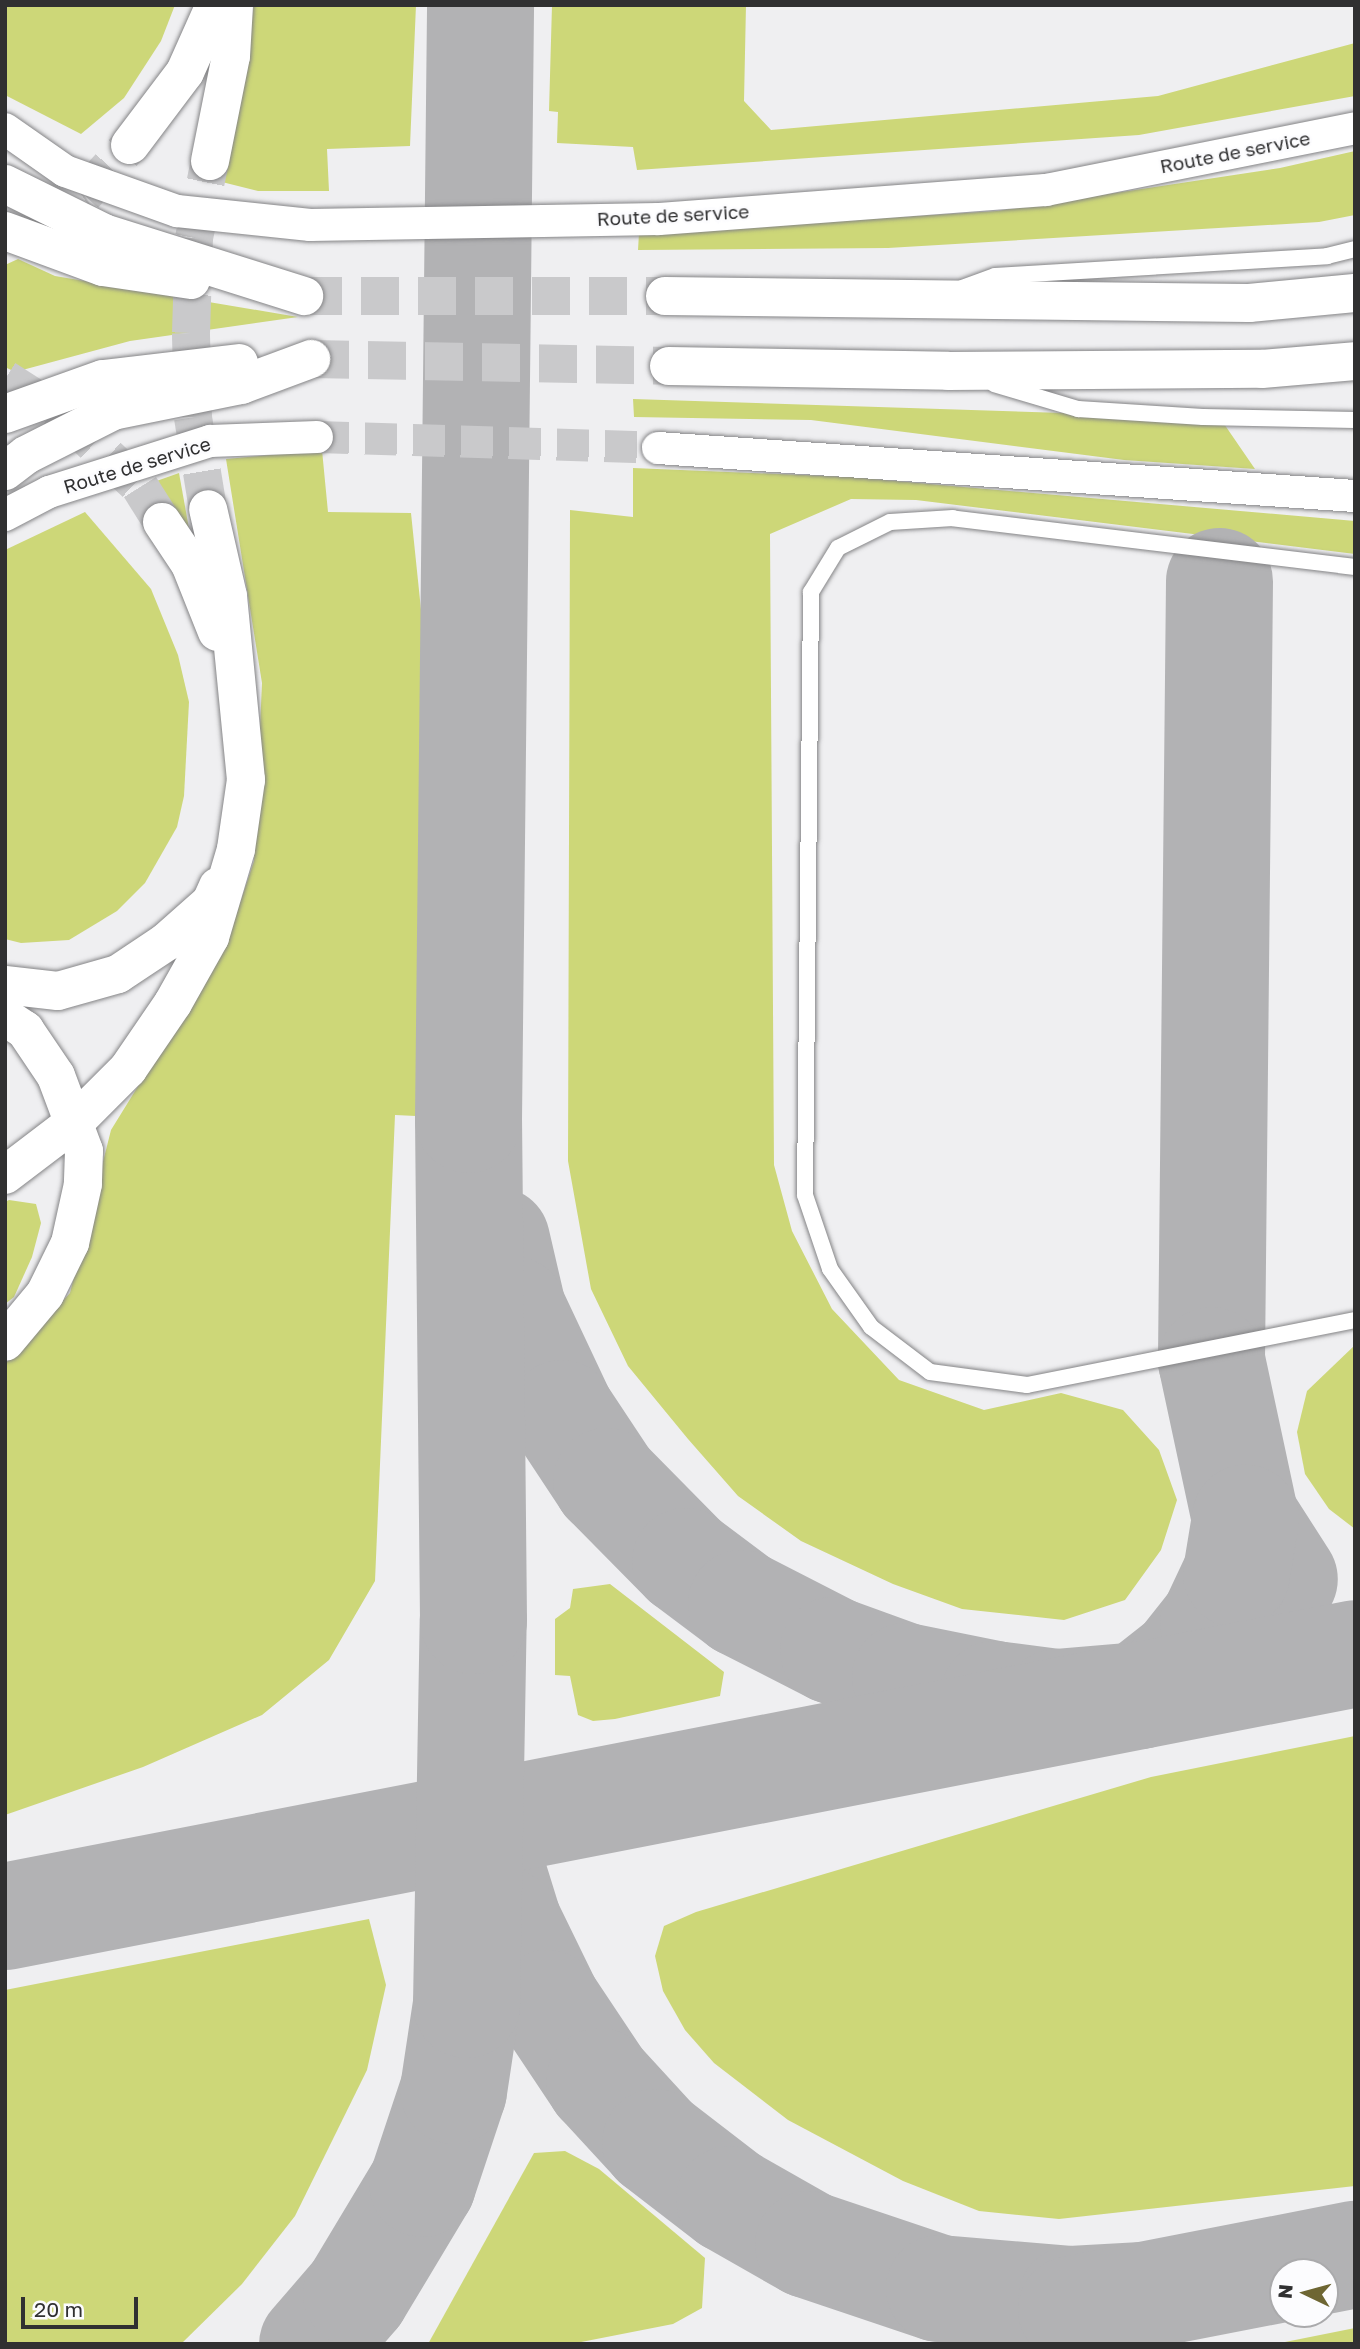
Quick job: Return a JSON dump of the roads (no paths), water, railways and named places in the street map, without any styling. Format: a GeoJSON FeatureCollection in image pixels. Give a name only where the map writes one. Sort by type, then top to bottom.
{"type":"FeatureCollection","features":[{"type":"Feature","properties":{"kind":"main road"},"geometry":{"type":"LineString","coordinates":[[130,145],[185,72],[215,5]]}},
{"type":"Feature","properties":{"kind":"main road"},"geometry":{"type":"LineString","coordinates":[[210,161],[231,56],[234,5]]}},
{"type":"Feature","properties":{"kind":"main road"},"geometry":{"type":"LineString","coordinates":[[5,184],[104,233],[304,296],[103,267],[6,242]]}},
{"type":"Feature","properties":{"kind":"main road"},"geometry":{"type":"LineString","coordinates":[[664,296],[1249,303],[1355,293]]}},
{"type":"Feature","properties":{"kind":"main road"},"geometry":{"type":"LineString","coordinates":[[5,414],[103,379],[224,364],[311,359],[242,385],[113,411],[26,454],[5,471]]}},
{"type":"Feature","properties":{"kind":"main road"},"geometry":{"type":"LineString","coordinates":[[669,366],[948,370],[1262,369],[1355,361]]}},
{"type":"Feature","properties":{"kind":"main road"},"geometry":{"type":"LineString","coordinates":[[5,1175],[76,1121],[128,1069],[173,1003],[210,937],[236,849],[246,780],[228,596],[208,509]]}},
{"type":"Feature","properties":{"kind":"main road"},"geometry":{"type":"LineString","coordinates":[[162,522],[190,564],[237,684]]}},
{"type":"Feature","properties":{"kind":"main road"},"geometry":{"type":"LineString","coordinates":[[5,985],[58,991],[118,974],[166,942],[211,902],[236,849]]}},
{"type":"Feature","properties":{"kind":"main road"},"geometry":{"type":"LineString","coordinates":[[5,1017],[25,1030],[56,1076],[76,1121],[84,1150],[83,1184],[70,1243],[45,1294],[5,1342]]}},
{"type":"Feature","properties":{"kind":"street","name":"Route de service"},"geometry":{"type":"LineString","coordinates":[[5,130],[65,171],[177,211],[310,225],[659,219],[1046,190],[1355,128]]}},
{"type":"Feature","properties":{"kind":"street","name":"Route de service"},"geometry":{"type":"LineString","coordinates":[[5,515],[49,492],[210,441],[317,437]]}},
{"type":"Feature","properties":{"kind":"street"},"geometry":{"type":"LineString","coordinates":[[658,448],[1224,490],[1305,491],[1355,496]]}},
{"type":"Feature","properties":{"kind":"lane"},"geometry":{"type":"LineString","coordinates":[[933,299],[995,276],[1327,256],[1355,250]]}},
{"type":"Feature","properties":{"kind":"lane"},"geometry":{"type":"LineString","coordinates":[[948,370],[1079,409],[1355,420]]}},
{"type":"Feature","properties":{"kind":"lane"},"geometry":{"type":"LineString","coordinates":[[1305,491],[1355,505]]}},
{"type":"Feature","properties":{"kind":"lane"},"geometry":{"type":"LineString","coordinates":[[1355,567],[953,518],[890,522],[838,548],[811,592],[805,1195],[830,1269],[871,1326],[930,1372],[1027,1385],[1355,1320]]}},
{"type":"Feature","properties":{"kind":"tunnel"},"geometry":{"type":"LineString","coordinates":[[35,228],[84,195],[130,145]]}},
{"type":"Feature","properties":{"kind":"tunnel"},"geometry":{"type":"LineString","coordinates":[[208,509],[193,417],[191,333],[194,238],[210,161]]}},
{"type":"Feature","properties":{"kind":"tunnel"},"geometry":{"type":"LineString","coordinates":[[304,296],[665,296]]}},
{"type":"Feature","properties":{"kind":"tunnel"},"geometry":{"type":"LineString","coordinates":[[311,359],[669,366]]}},
{"type":"Feature","properties":{"kind":"tunnel"},"geometry":{"type":"LineString","coordinates":[[5,379],[66,418],[140,487],[162,522]]}},
{"type":"Feature","properties":{"kind":"tunnel"},"geometry":{"type":"LineString","coordinates":[[317,437],[658,448]]}}]}
